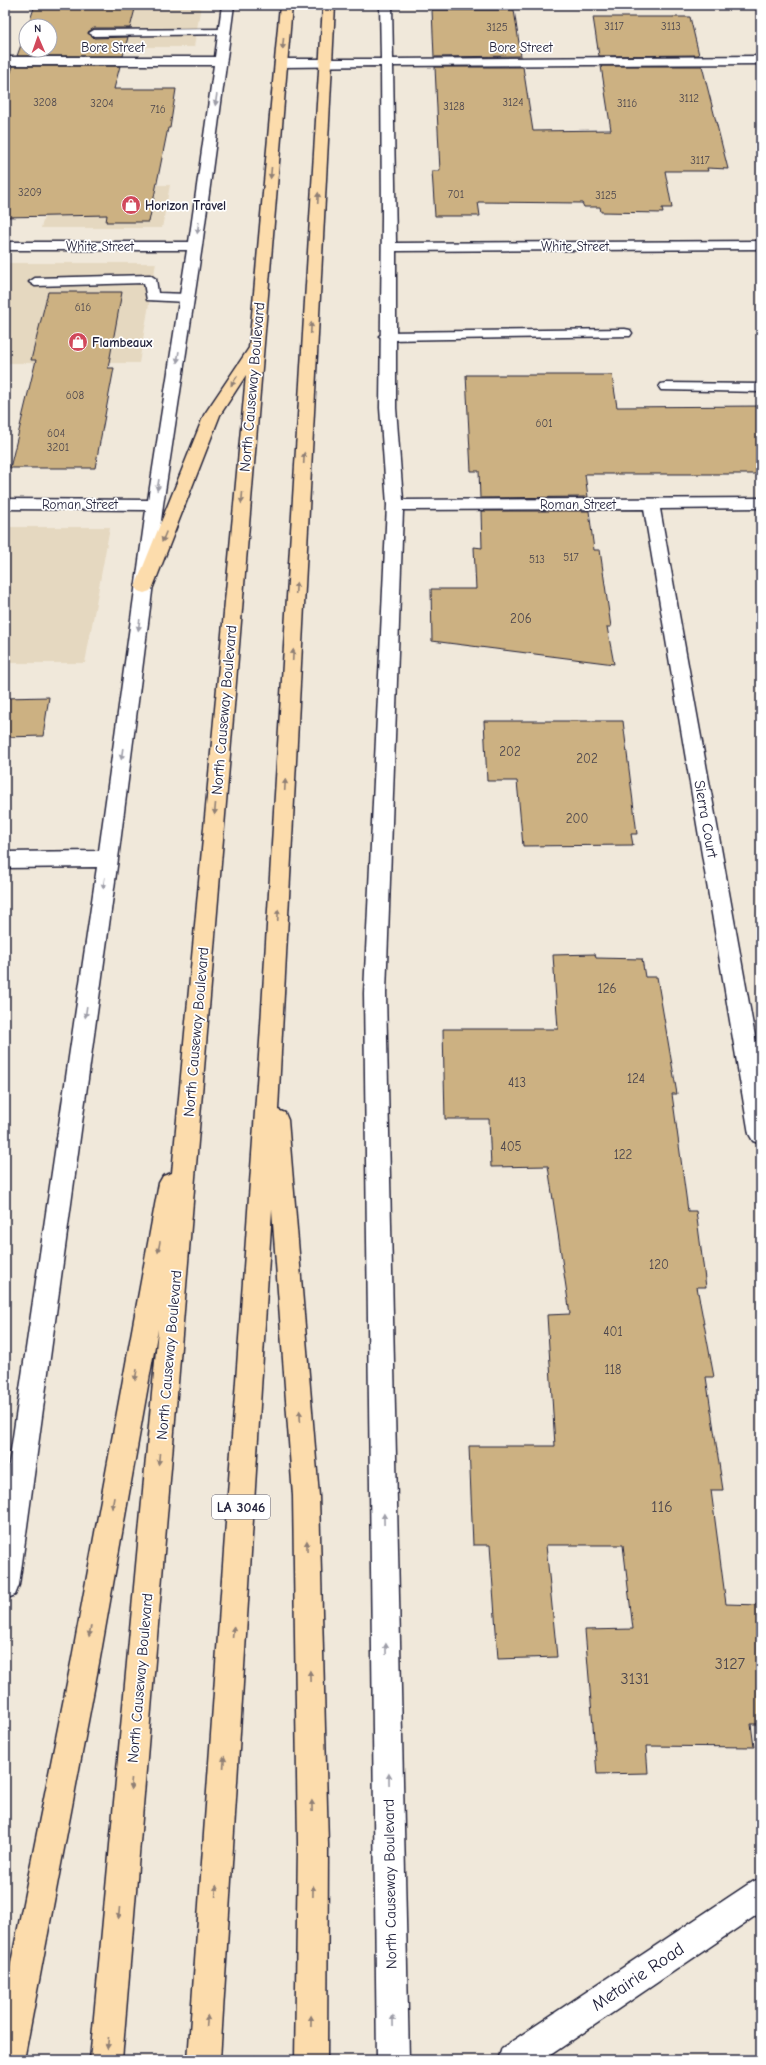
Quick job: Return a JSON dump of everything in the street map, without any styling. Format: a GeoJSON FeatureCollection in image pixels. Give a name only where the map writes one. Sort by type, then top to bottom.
{"type":"FeatureCollection","features":[{"type":"Feature","properties":{"kind":"highway","name":"North Causeway Boulevard"},"geometry":{"type":"LineString","coordinates":[[106,2060],[286,5]]}},
{"type":"Feature","properties":{"kind":"highway"},"geometry":{"type":"LineString","coordinates":[[325,62],[329,5]]}},
{"type":"Feature","properties":{"kind":"highway","name":"LA 3046"},"geometry":{"type":"LineString","coordinates":[[204,2060],[271,1041],[325,62]]}},
{"type":"Feature","properties":{"kind":"highway"},"geometry":{"type":"LineString","coordinates":[[144,587],[212,415],[256,348]]}},
{"type":"Feature","properties":{"kind":"highway"},"geometry":{"type":"LineString","coordinates":[[271,1041],[306,1496],[313,1845],[311,2060]]}},
{"type":"Feature","properties":{"kind":"highway"},"geometry":{"type":"LineString","coordinates":[[8,2060],[86,1658],[196,1044]]}},
{"type":"Feature","properties":{"kind":"street"},"geometry":{"type":"LineString","coordinates":[[5,1585],[13,1468],[108,859],[155,505],[195,246],[228,5]]}},
{"type":"Feature","properties":{"kind":"street","name":"North Causeway Boulevard"},"geometry":{"type":"LineString","coordinates":[[386,5],[389,248],[386,336],[390,465],[395,505],[375,993],[393,2060]]}},
{"type":"Feature","properties":{"kind":"street","name":"Bore Street"},"geometry":{"type":"LineString","coordinates":[[281,63],[761,60]]}},
{"type":"Feature","properties":{"kind":"street","name":"Bore Street"},"geometry":{"type":"LineString","coordinates":[[5,61],[221,61]]}},
{"type":"Feature","properties":{"kind":"street","name":"White Street"},"geometry":{"type":"LineString","coordinates":[[389,248],[761,245]]}},
{"type":"Feature","properties":{"kind":"street","name":"White Street"},"geometry":{"type":"LineString","coordinates":[[5,246],[195,246]]}},
{"type":"Feature","properties":{"kind":"street","name":"Roman Street"},"geometry":{"type":"LineString","coordinates":[[395,505],[761,503]]}},
{"type":"Feature","properties":{"kind":"street","name":"Roman Street"},"geometry":{"type":"LineString","coordinates":[[5,504],[155,505]]}},
{"type":"Feature","properties":{"kind":"street","name":"Sierra Court"},"geometry":{"type":"LineString","coordinates":[[651,504],[761,1134]]}},
{"type":"Feature","properties":{"kind":"street"},"geometry":{"type":"LineString","coordinates":[[5,860],[108,859]]}},
{"type":"Feature","properties":{"kind":"street","name":"Metairie Road"},"geometry":{"type":"LineString","coordinates":[[514,2060],[761,1894]]}},
{"type":"Feature","properties":{"kind":"lane"},"geometry":{"type":"LineString","coordinates":[[94,33],[225,32]]}},
{"type":"Feature","properties":{"kind":"lane"},"geometry":{"type":"LineString","coordinates":[[35,282],[150,279],[152,296],[187,298]]}},
{"type":"Feature","properties":{"kind":"lane"},"geometry":{"type":"LineString","coordinates":[[386,336],[625,333]]}},
{"type":"Feature","properties":{"kind":"lane"},"geometry":{"type":"LineString","coordinates":[[666,387],[761,388]]}},
{"type":"Feature","properties":{"kind":"shaded area"},"geometry":{"type":"Polygon","coordinates":[[[85,5],[201,5],[194,47],[73,47],[85,5]]]}},
{"type":"Feature","properties":{"kind":"shaded area"},"geometry":{"type":"Polygon","coordinates":[[[53,185],[170,185],[162,228],[41,228],[53,185]]]}},
{"type":"Feature","properties":{"kind":"shaded area"},"geometry":{"type":"Polygon","coordinates":[[[9,263],[156,263],[139,363],[5,363],[5,278],[9,263]]]}},
{"type":"Feature","properties":{"kind":"shaded area"},"geometry":{"type":"Polygon","coordinates":[[[5,527],[110,527],[85,663],[5,663],[5,527]]]}},
{"type":"Feature","properties":{"kind":"building"},"geometry":{"type":"Polygon","coordinates":[[[35,5],[136,5],[130,28],[94,28],[88,32],[94,38],[128,37],[123,56],[58,56],[58,18],[31,18],[35,5]]]}},
{"type":"Feature","properties":{"kind":"building"},"geometry":{"type":"Polygon","coordinates":[[[432,10],[514,10],[521,56],[434,57],[432,10]]]}},
{"type":"Feature","properties":{"kind":"building"},"geometry":{"type":"Polygon","coordinates":[[[593,17],[690,17],[699,55],[599,56],[593,17]]]}},
{"type":"Feature","properties":{"kind":"building"},"geometry":{"type":"Polygon","coordinates":[[[13,66],[120,66],[114,89],[176,89],[170,128],[168,128],[149,222],[106,222],[107,215],[5,217],[5,90],[13,66]]]}},
{"type":"Feature","properties":{"kind":"building"},"geometry":{"type":"Polygon","coordinates":[[[601,66],[702,66],[728,169],[707,168],[708,171],[665,171],[672,208],[662,208],[663,213],[601,212],[600,207],[584,207],[582,203],[478,202],[480,216],[435,216],[432,171],[440,171],[435,67],[523,67],[533,131],[611,130],[601,66]]]}},
{"type":"Feature","properties":{"kind":"building"},"geometry":{"type":"Polygon","coordinates":[[[48,292],[122,292],[108,368],[114,368],[95,468],[10,468],[36,360],[31,360],[48,292]]]}},
{"type":"Feature","properties":{"kind":"building"},"geometry":{"type":"Polygon","coordinates":[[[466,375],[612,375],[617,407],[761,406],[761,474],[585,474],[588,497],[480,498],[479,471],[471,471],[466,375]]]}},
{"type":"Feature","properties":{"kind":"building"},"geometry":{"type":"Polygon","coordinates":[[[481,511],[589,511],[594,550],[600,550],[611,627],[607,627],[614,664],[432,641],[431,589],[476,589],[474,547],[482,548],[481,511]]]}},
{"type":"Feature","properties":{"kind":"building"},"geometry":{"type":"Polygon","coordinates":[[[49,697],[43,736],[5,737],[5,698],[49,697]]]}},
{"type":"Feature","properties":{"kind":"building"},"geometry":{"type":"Polygon","coordinates":[[[484,721],[623,721],[637,834],[631,834],[633,845],[523,846],[517,781],[487,781],[484,721]]]}},
{"type":"Feature","properties":{"kind":"building"},"geometry":{"type":"Polygon","coordinates":[[[595,954],[596,958],[642,959],[645,977],[657,977],[677,1094],[672,1094],[688,1211],[696,1211],[706,1287],[697,1287],[714,1377],[706,1377],[723,1490],[711,1490],[726,1604],[761,1605],[761,1724],[751,1724],[754,1747],[646,1746],[648,1773],[597,1774],[585,1630],[633,1629],[623,1545],[546,1545],[557,1657],[498,1659],[490,1545],[473,1545],[469,1446],[555,1446],[547,1315],[570,1314],[548,1166],[491,1167],[489,1119],[445,1119],[443,1029],[558,1029],[553,955],[595,954]]]}},
{"type":"Feature","properties":{"kind":"place","name":"Horizon Travel"},"geometry":{"type":"Point","coordinates":[131,205]}},
{"type":"Feature","properties":{"kind":"place","name":"Flambeaux"},"geometry":{"type":"Point","coordinates":[78,342]}}]}
